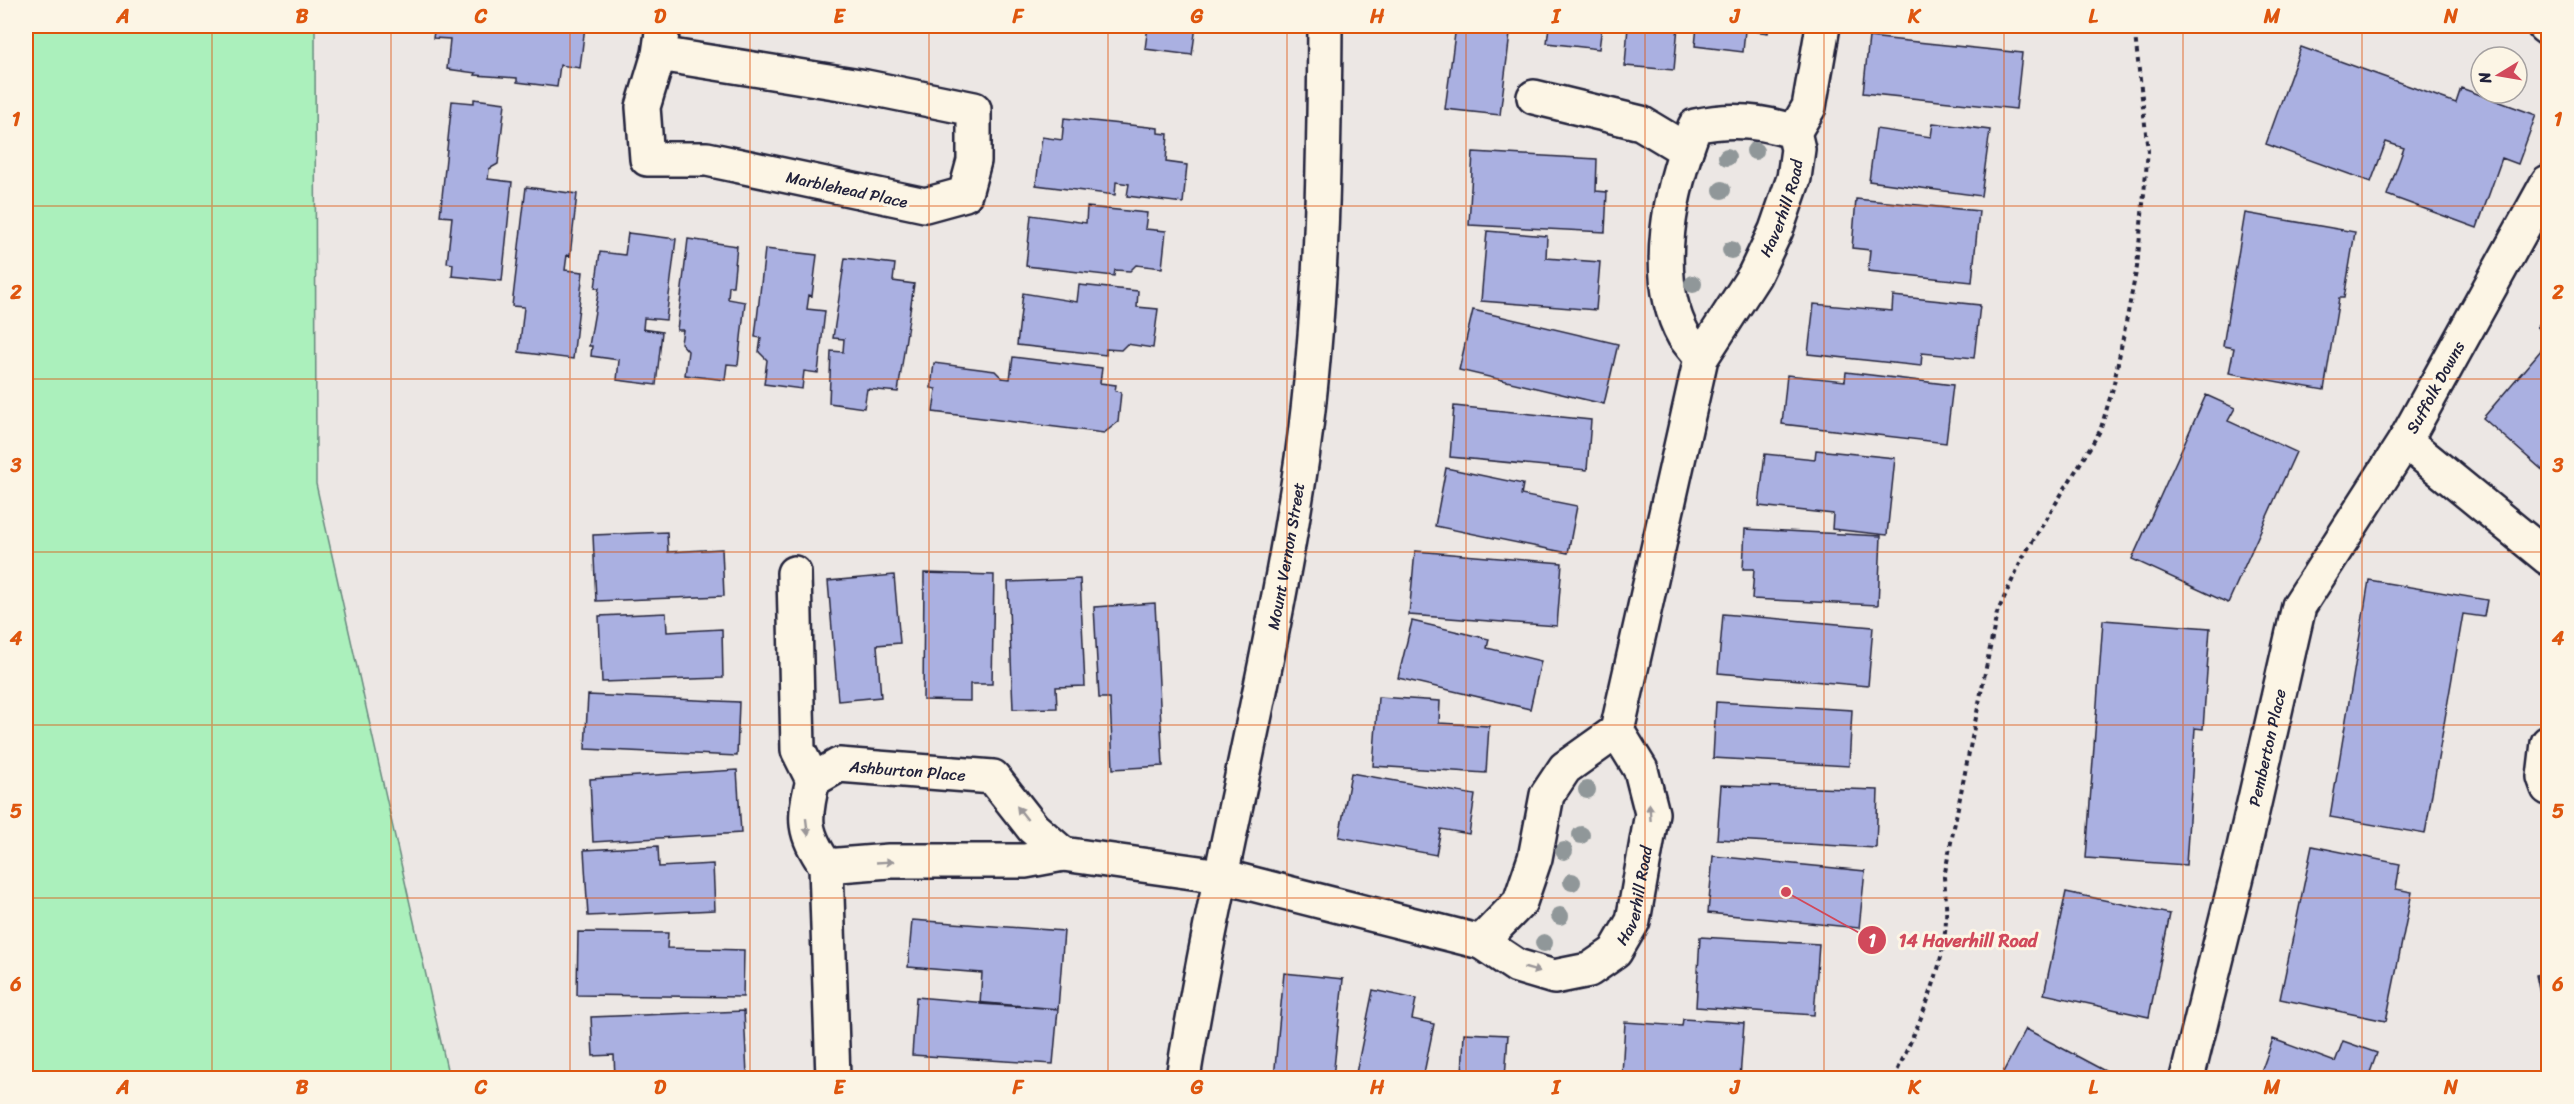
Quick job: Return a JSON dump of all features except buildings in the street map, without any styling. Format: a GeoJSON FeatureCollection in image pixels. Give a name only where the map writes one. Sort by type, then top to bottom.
{"type":"FeatureCollection","features":[{"type":"Feature","properties":{"kind":"street","name":"Mount Vernon Street"},"geometry":{"type":"LineString","coordinates":[[1183,1078],[1196,994],[1278,609],[1302,458],[1322,254],[1325,26]]}},
{"type":"Feature","properties":{"kind":"street"},"geometry":{"type":"LineString","coordinates":[[1701,358],[1684,336],[1677,318],[1666,265],[1671,208],[1686,150],[1695,126],[1721,120],[1768,123],[1794,132],[1809,107],[1823,26]]}},
{"type":"Feature","properties":{"kind":"street"},"geometry":{"type":"LineString","coordinates":[[2544,26],[2548,29]]}},
{"type":"Feature","properties":{"kind":"street","name":"Marblehead Place"},"geometry":{"type":"LineString","coordinates":[[661,40],[974,109],[974,160],[964,194],[925,205],[707,159],[647,159],[643,107],[661,40]]}},
{"type":"Feature","properties":{"kind":"street"},"geometry":{"type":"LineString","coordinates":[[1534,97],[1641,123],[1686,150]]}},
{"type":"Feature","properties":{"kind":"street","name":"Haverhill Road"},"geometry":{"type":"LineString","coordinates":[[1221,876],[1481,942],[1516,966],[1554,976],[1589,970],[1615,952],[1633,921],[1652,813],[1641,770],[1617,731],[1701,358],[1754,276],[1776,230],[1794,178],[1798,149],[1794,132]]}},
{"type":"Feature","properties":{"kind":"street","name":"Suffolk Downs"},"geometry":{"type":"LineString","coordinates":[[2545,194],[2405,441],[2548,558]]}},
{"type":"Feature","properties":{"kind":"street","name":"Pemberton Place"},"geometry":{"type":"LineString","coordinates":[[2187,1078],[2242,856],[2300,606],[2405,441]]}},
{"type":"Feature","properties":{"kind":"street"},"geometry":{"type":"LineString","coordinates":[[794,573],[798,750],[813,780],[805,810],[809,841],[826,866],[833,1078]]}},
{"type":"Feature","properties":{"kind":"street"},"geometry":{"type":"LineString","coordinates":[[1481,942],[1520,902],[1535,858],[1546,795],[1565,768],[1617,731]]}},
{"type":"Feature","properties":{"kind":"street"},"geometry":{"type":"LineString","coordinates":[[2548,743],[2544,777],[2548,788]]}},
{"type":"Feature","properties":{"kind":"street","name":"Ashburton Place"},"geometry":{"type":"LineString","coordinates":[[813,780],[839,765],[993,777],[1034,828],[1063,854]]}},
{"type":"Feature","properties":{"kind":"street"},"geometry":{"type":"LineString","coordinates":[[826,866],[889,861],[1025,861],[1063,854],[1221,876]]}},
{"type":"Feature","properties":{"kind":"path"},"geometry":{"type":"LineString","coordinates":[[1894,1078],[1916,1030],[1939,966],[1946,920],[1944,877],[1997,613],[2023,557],[2100,431],[2113,388],[2137,267],[2148,151],[2134,26]]}},
{"type":"Feature","properties":{"kind":"green space"},"geometry":{"type":"Polygon","coordinates":[[[26,26],[315,26],[316,484],[449,1078],[26,1078],[26,26]]]}},
{"type":"Feature","properties":{"kind":"place","name":"14 Haverhill Road"},"geometry":{"type":"Point","coordinates":[1786,892]}}]}
